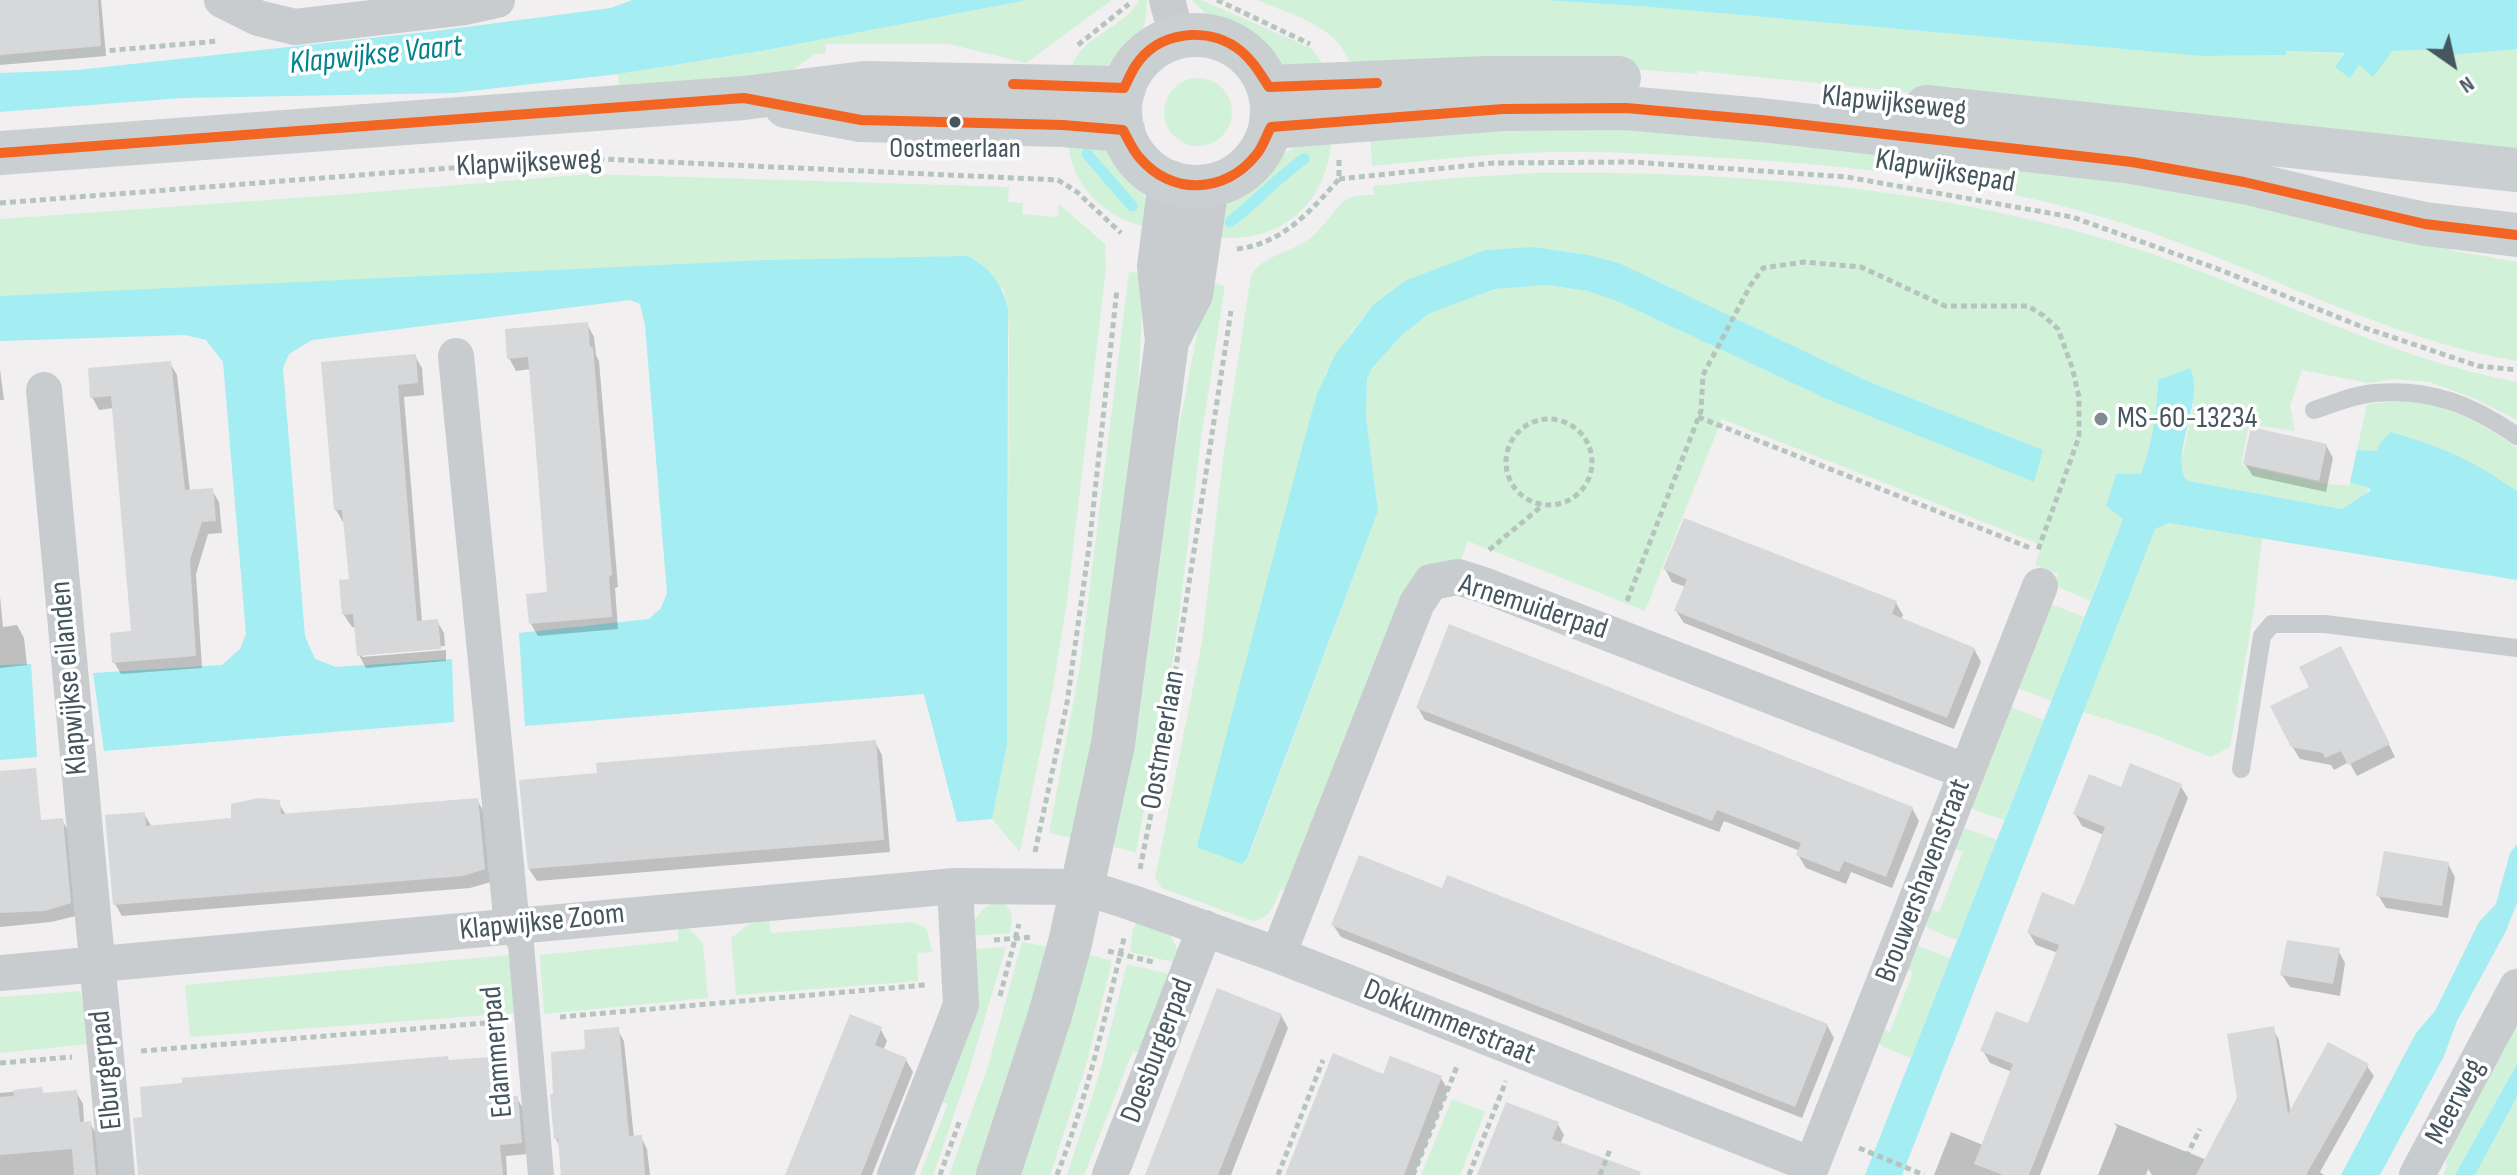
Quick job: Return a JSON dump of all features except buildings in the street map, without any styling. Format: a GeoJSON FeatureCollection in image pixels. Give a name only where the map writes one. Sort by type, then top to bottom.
{"type":"FeatureCollection","features":[{"type":"Feature","properties":{"kind":"main road"},"geometry":{"type":"LineString","coordinates":[[1172,18],[1206,35],[1232,43],[1253,60],[1270,107],[1265,144],[1243,171],[1228,181],[1188,184],[1141,164],[1130,149],[1123,109],[1132,70],[1144,55],[1160,44],[1172,18]]}},
{"type":"Feature","properties":{"kind":"main road","name":"Klapwijkseweg"},"geometry":{"type":"LineString","coordinates":[[1270,107],[1486,78],[1615,78],[1981,112],[2517,170]]}},
{"type":"Feature","properties":{"kind":"main road","name":"Klapwijkseweg"},"geometry":{"type":"LineString","coordinates":[[0,153],[744,98],[864,83],[1123,109]]}},
{"type":"Feature","properties":{"kind":"main road","name":"Klapwijkseweg"},"geometry":{"type":"LineString","coordinates":[[1270,107],[1626,108],[1761,120],[2132,162],[2244,182],[2425,224],[2517,235]]}},
{"type":"Feature","properties":{"kind":"street"},"geometry":{"type":"LineString","coordinates":[[222,0],[258,18],[295,27],[465,7],[497,0]]}},
{"type":"Feature","properties":{"kind":"street","name":"Oostmeerlaan"},"geometry":{"type":"LineString","coordinates":[[998,1175],[1050,1015],[1084,887],[1113,744],[1167,341],[1159,266],[1188,184]]}},
{"type":"Feature","properties":{"kind":"street"},"geometry":{"type":"LineString","coordinates":[[456,356],[512,926]]}},
{"type":"Feature","properties":{"kind":"street","name":"Klapwijkse eilanden"},"geometry":{"type":"LineString","coordinates":[[44,390],[96,966]]}},
{"type":"Feature","properties":{"kind":"street","name":"Arnemuiderpad"},"geometry":{"type":"LineString","coordinates":[[1278,955],[1417,603],[1431,582],[1458,577],[1967,772]]}},
{"type":"Feature","properties":{"kind":"street","name":"Brouwershavenstraat"},"geometry":{"type":"LineString","coordinates":[[1810,1170],[2040,586]]}},
{"type":"Feature","properties":{"kind":"street"},"geometry":{"type":"LineString","coordinates":[[895,1175],[961,1005],[955,886]]}},
{"type":"Feature","properties":{"kind":"street","name":"Klapwijkse Zoom"},"geometry":{"type":"LineString","coordinates":[[0,973],[955,886],[1084,887]]}},
{"type":"Feature","properties":{"kind":"street","name":"Dokkummerstraat"},"geometry":{"type":"LineString","coordinates":[[1084,887],[1205,928],[1471,1030],[1810,1170]]}},
{"type":"Feature","properties":{"kind":"street","name":"Edammerpad"},"geometry":{"type":"LineString","coordinates":[[512,926],[521,945],[541,1175]]}},
{"type":"Feature","properties":{"kind":"street","name":"Doesburgerpad"},"geometry":{"type":"LineString","coordinates":[[1110,1175],[1205,928]]}},
{"type":"Feature","properties":{"kind":"street","name":"Elburgerpad"},"geometry":{"type":"LineString","coordinates":[[96,966],[117,1175]]}},
{"type":"Feature","properties":{"kind":"street","name":"Meerweg"},"geometry":{"type":"LineString","coordinates":[[2417,1175],[2517,987]]}},
{"type":"Feature","properties":{"kind":"lane"},"geometry":{"type":"LineString","coordinates":[[2314,410],[2373,393],[2429,394],[2483,412],[2517,436]]}},
{"type":"Feature","properties":{"kind":"lane"},"geometry":{"type":"LineString","coordinates":[[2241,769],[2262,636],[2272,624],[2325,624],[2517,648]]}},
{"type":"Feature","properties":{"kind":"path"},"geometry":{"type":"LineString","coordinates":[[0,60],[225,40]]}},
{"type":"Feature","properties":{"kind":"path","name":"Klapwijkseweg"},"geometry":{"type":"LineString","coordinates":[[0,203],[579,158],[1058,180]]}},
{"type":"Feature","properties":{"kind":"path","name":"Klapwijksepad"},"geometry":{"type":"LineString","coordinates":[[1339,179],[1494,163],[1633,162],[1847,177],[2072,217],[2218,269],[2365,328],[2478,366],[2517,370]]}},
{"type":"Feature","properties":{"kind":"path"},"geometry":{"type":"LineString","coordinates":[[910,164],[910,173]]}},
{"type":"Feature","properties":{"kind":"path"},"geometry":{"type":"LineString","coordinates":[[1239,262],[1241,249]]}},
{"type":"Feature","properties":{"kind":"path"},"geometry":{"type":"LineString","coordinates":[[1614,635],[1698,417],[1705,370],[1750,286],[1763,268],[1804,262],[1861,267],[1945,306],[2028,306],[2058,329],[2079,397],[2079,437],[2038,550],[2022,579],[2040,586]]}},
{"type":"Feature","properties":{"kind":"path"},"geometry":{"type":"LineString","coordinates":[[1028,885],[1067,703],[1089,547],[1118,281]]}},
{"type":"Feature","properties":{"kind":"path","name":"Oostmeerlaan"},"geometry":{"type":"LineString","coordinates":[[1057,1175],[1094,1068],[1133,903],[1162,758],[1232,308]]}},
{"type":"Feature","properties":{"kind":"path"},"geometry":{"type":"LineString","coordinates":[[1698,417],[2038,550]]}},
{"type":"Feature","properties":{"kind":"path"},"geometry":{"type":"LineString","coordinates":[[1472,582],[1491,547],[1543,504],[1558,504],[1577,495],[1591,471],[1592,457],[1584,437],[1575,427],[1555,419],[1534,421],[1522,429],[1509,446],[1506,459],[1514,486],[1524,497],[1543,504]]}},
{"type":"Feature","properties":{"kind":"path"},"geometry":{"type":"LineString","coordinates":[[0,1063],[961,982]]}},
{"type":"Feature","properties":{"kind":"path"},"geometry":{"type":"LineString","coordinates":[[1413,1175],[1471,1030]]}},
{"type":"Feature","properties":{"kind":"path"},"geometry":{"type":"LineString","coordinates":[[1469,1175],[1518,1051]]}},
{"type":"Feature","properties":{"kind":"path"},"geometry":{"type":"LineString","coordinates":[[1278,1175],[1323,1060]]}},
{"type":"Feature","properties":{"kind":"path"},"geometry":{"type":"LineString","coordinates":[[2177,1175],[2200,1129]]}},
{"type":"Feature","properties":{"kind":"path"},"geometry":{"type":"LineString","coordinates":[[1852,1145],[1924,1175]]}},
{"type":"Feature","properties":{"kind":"path"},"geometry":{"type":"LineString","coordinates":[[1600,1175],[1611,1147]]}},
{"type":"Feature","properties":{"kind":"green space"},"geometry":{"type":"Polygon","coordinates":[[[1028,0],[1112,0],[1026,63],[949,44],[826,44],[825,54],[815,54],[788,73],[619,86],[618,74],[761,51],[1028,0]]]}},
{"type":"Feature","properties":{"kind":"green space"},"geometry":{"type":"Polygon","coordinates":[[[1139,0],[1147,0],[1146,18],[1135,44],[1126,54],[1102,67],[1071,74],[1080,51],[1122,19],[1139,0]]]}},
{"type":"Feature","properties":{"kind":"green space"},"geometry":{"type":"Polygon","coordinates":[[[1192,0],[1201,0],[1311,48],[1326,68],[1282,65],[1251,38],[1207,15],[1192,0]]]}},
{"type":"Feature","properties":{"kind":"green space"},"geometry":{"type":"Polygon","coordinates":[[[1257,0],[1543,0],[2202,56],[2285,55],[2286,51],[2367,55],[2451,49],[2452,55],[2517,49],[2517,149],[1698,71],[1697,74],[1608,67],[1367,72],[1365,61],[1349,61],[1342,48],[1322,29],[1257,0]]]}},
{"type":"Feature","properties":{"kind":"green space"},"geometry":{"type":"Polygon","coordinates":[[[1198,78],[1222,88],[1232,112],[1222,136],[1198,146],[1174,136],[1164,112],[1174,88],[1198,78]]]}},
{"type":"Feature","properties":{"kind":"green space"},"geometry":{"type":"Polygon","coordinates":[[[1507,120],[1974,153],[2351,222],[2455,251],[2517,262],[2517,361],[2467,350],[2369,319],[2125,224],[1978,187],[1778,161],[1596,152],[1507,154],[1372,166],[1370,133],[1507,120]]]}},
{"type":"Feature","properties":{"kind":"green space"},"geometry":{"type":"Polygon","coordinates":[[[1332,136],[1329,160],[1321,182],[1311,200],[1296,215],[1260,234],[1237,238],[1213,237],[1225,206],[1261,178],[1283,154],[1304,142],[1332,136]]]}},
{"type":"Feature","properties":{"kind":"green space"},"geometry":{"type":"Polygon","coordinates":[[[1068,138],[1102,146],[1118,159],[1147,201],[1150,228],[1118,217],[1092,197],[1075,171],[1068,138]]]}},
{"type":"Feature","properties":{"kind":"green space"},"geometry":{"type":"Polygon","coordinates":[[[1536,173],[1689,175],[1841,187],[1992,211],[2140,250],[2420,357],[2517,382],[2517,420],[2475,399],[2430,382],[2394,379],[2368,383],[2302,370],[2290,406],[2295,431],[2249,424],[2241,465],[2320,483],[2349,486],[2350,482],[2370,488],[2342,509],[2188,481],[2180,466],[2194,404],[2158,380],[2153,428],[2141,475],[2116,474],[2106,506],[2123,519],[2090,601],[2054,585],[2058,574],[2035,565],[2042,545],[1722,419],[1645,611],[1468,541],[1458,568],[1436,572],[1290,893],[1281,889],[1268,914],[1252,921],[1162,888],[1155,878],[1202,642],[1223,458],[1251,275],[1269,259],[1309,239],[1349,198],[1374,195],[1373,186],[1536,173]],[[1533,247],[1374,304],[1352,331],[1326,372],[1299,459],[1242,864],[1248,859],[1378,511],[1366,417],[1367,379],[1372,368],[1402,335],[1430,313],[1495,289],[1545,285],[1588,291],[1619,302],[1829,400],[2033,481],[2043,450],[1865,380],[1619,263],[1533,247]]]}},
{"type":"Feature","properties":{"kind":"green space"},"geometry":{"type":"Polygon","coordinates":[[[589,174],[1009,187],[1008,202],[1023,203],[1022,214],[1058,217],[1059,204],[1105,244],[1106,268],[1067,601],[1020,852],[992,819],[1007,744],[1009,342],[1008,308],[1003,288],[0,301],[0,219],[589,174]]]}},
{"type":"Feature","properties":{"kind":"green space"},"geometry":{"type":"Polygon","coordinates":[[[1129,272],[1144,273],[1136,427],[1105,676],[1074,838],[1049,833],[1080,666],[1129,272]]]}},
{"type":"Feature","properties":{"kind":"green space"},"geometry":{"type":"Polygon","coordinates":[[[1207,282],[1225,286],[1201,439],[1174,654],[1136,852],[1113,847],[1139,719],[1175,448],[1207,282]]]}},
{"type":"Feature","properties":{"kind":"green space"},"geometry":{"type":"Polygon","coordinates":[[[2414,400],[2468,418],[2517,448],[2517,491],[2457,456],[2391,432],[2377,451],[2357,450],[2367,404],[2414,400]]]}},
{"type":"Feature","properties":{"kind":"green space"},"geometry":{"type":"Polygon","coordinates":[[[2168,523],[2262,538],[2254,609],[2230,747],[2211,757],[2083,712],[2154,529],[2168,523]]]}},
{"type":"Feature","properties":{"kind":"green space"},"geometry":{"type":"Polygon","coordinates":[[[2053,605],[2084,617],[2052,701],[2020,689],[2017,683],[2046,609],[2053,605]]]}},
{"type":"Feature","properties":{"kind":"green space"},"geometry":{"type":"Polygon","coordinates":[[[2011,707],[2044,720],[2004,820],[1974,810],[1970,804],[2011,707]]]}},
{"type":"Feature","properties":{"kind":"green space"},"geometry":{"type":"Polygon","coordinates":[[[1965,828],[1997,840],[1957,940],[1930,929],[1924,923],[1929,908],[1939,912],[1963,852],[1953,848],[1959,831],[1965,828]]]}},
{"type":"Feature","properties":{"kind":"green space"},"geometry":{"type":"Polygon","coordinates":[[[995,902],[1009,909],[1012,917],[1010,933],[970,936],[978,916],[995,902]]]}},
{"type":"Feature","properties":{"kind":"green space"},"geometry":{"type":"Polygon","coordinates":[[[769,921],[771,933],[913,922],[927,929],[932,952],[917,953],[918,981],[736,995],[731,938],[749,924],[769,921]]]}},
{"type":"Feature","properties":{"kind":"green space"},"geometry":{"type":"Polygon","coordinates":[[[1137,923],[1169,932],[1178,951],[1178,963],[1130,952],[1133,929],[1137,923]]]}},
{"type":"Feature","properties":{"kind":"green space"},"geometry":{"type":"Polygon","coordinates":[[[688,928],[703,943],[708,998],[544,1014],[540,955],[678,941],[678,929],[688,928]]]}},
{"type":"Feature","properties":{"kind":"green space"},"geometry":{"type":"Polygon","coordinates":[[[1022,942],[1050,947],[981,1175],[949,1175],[988,1066],[1022,942]]]}},
{"type":"Feature","properties":{"kind":"green space"},"geometry":{"type":"Polygon","coordinates":[[[1918,946],[1950,958],[1911,1058],[1883,1047],[1877,1041],[1879,1028],[1890,1032],[1913,972],[1903,968],[1918,946]]]}},
{"type":"Feature","properties":{"kind":"green space"},"geometry":{"type":"Polygon","coordinates":[[[1006,947],[968,1074],[933,1175],[920,1175],[948,1104],[938,1100],[971,949],[1006,947]]]}},
{"type":"Feature","properties":{"kind":"green space"},"geometry":{"type":"Polygon","coordinates":[[[1087,954],[1112,961],[1087,1062],[1050,1175],[1018,1175],[1087,954]]]}},
{"type":"Feature","properties":{"kind":"green space"},"geometry":{"type":"Polygon","coordinates":[[[509,955],[516,1013],[190,1037],[185,985],[509,955]]]}},
{"type":"Feature","properties":{"kind":"green space"},"geometry":{"type":"Polygon","coordinates":[[[1127,964],[1173,975],[1144,1054],[1133,1051],[1084,1175],[1067,1175],[1099,1075],[1127,964]]]}},
{"type":"Feature","properties":{"kind":"green space"},"geometry":{"type":"Polygon","coordinates":[[[81,991],[88,1044],[0,1053],[0,997],[81,991]]]}},
{"type":"Feature","properties":{"kind":"green space"},"geometry":{"type":"Polygon","coordinates":[[[2517,1014],[2517,1064],[2455,1175],[2443,1175],[2447,1167],[2444,1151],[2517,1014]]]}},
{"type":"Feature","properties":{"kind":"green space"},"geometry":{"type":"Polygon","coordinates":[[[2517,1097],[2517,1175],[2475,1175],[2517,1097]]]}},
{"type":"Feature","properties":{"kind":"green space"},"geometry":{"type":"Polygon","coordinates":[[[1452,1099],[1485,1112],[1460,1175],[1421,1175],[1452,1099]]]}},
{"type":"Feature","properties":{"kind":"water","name":"Klapwijkse Vaart"},"geometry":{"type":"Polygon","coordinates":[[[632,0],[1028,0],[761,51],[618,74],[454,93],[182,98],[0,112],[0,73],[77,70],[436,31],[611,8],[632,0]]]}},
{"type":"Feature","properties":{"kind":"water"},"geometry":{"type":"Polygon","coordinates":[[[1543,0],[2517,0],[2517,49],[2451,55],[2451,49],[2392,51],[2373,77],[2359,65],[2350,78],[2335,67],[2345,53],[2286,51],[2286,55],[2202,56],[1543,0]]]}},
{"type":"Feature","properties":{"kind":"water"},"geometry":{"type":"Polygon","coordinates":[[[1533,247],[1619,263],[1865,380],[2043,450],[2034,482],[1829,400],[1619,302],[1588,291],[1546,285],[1495,289],[1430,313],[1402,335],[1372,368],[1367,379],[1366,417],[1378,511],[1247,859],[1242,864],[1197,847],[1317,394],[1335,355],[1374,304],[1405,281],[1485,250],[1533,247]]]}},
{"type":"Feature","properties":{"kind":"water"},"geometry":{"type":"Polygon","coordinates":[[[968,256],[994,277],[1008,308],[1007,745],[992,819],[957,822],[924,694],[525,726],[519,633],[649,619],[661,608],[667,593],[645,325],[640,304],[630,300],[312,340],[289,354],[283,368],[305,636],[315,659],[336,667],[452,659],[454,722],[104,751],[93,673],[222,665],[240,649],[246,634],[223,362],[206,340],[185,335],[0,341],[0,296],[767,260],[968,256]]]}},
{"type":"Feature","properties":{"kind":"water"},"geometry":{"type":"Polygon","coordinates":[[[2190,368],[2194,382],[2193,397],[2182,458],[2188,481],[2342,509],[2370,491],[2370,488],[2350,482],[2357,450],[2377,451],[2391,432],[2457,456],[2517,491],[2517,580],[2168,523],[2155,529],[1902,1175],[1865,1175],[2123,519],[2106,506],[2116,474],[2141,474],[2153,428],[2158,380],[2190,368]]]}},
{"type":"Feature","properties":{"kind":"water"},"geometry":{"type":"Polygon","coordinates":[[[31,664],[37,757],[0,760],[0,665],[31,664]]]}},
{"type":"Feature","properties":{"kind":"water"},"geometry":{"type":"Polygon","coordinates":[[[2517,844],[2517,903],[2506,931],[2457,1021],[2444,1056],[2380,1175],[2341,1175],[2416,1033],[2435,1011],[2479,922],[2496,904],[2510,853],[2517,844]]]}},
{"type":"Feature","properties":{"kind":"water"},"geometry":{"type":"Polygon","coordinates":[[[2517,1064],[2517,1097],[2475,1175],[2455,1175],[2517,1064]]]}},
{"type":"Feature","properties":{"kind":"waterway"},"geometry":{"type":"LineString","coordinates":[[1087,154],[1132,206]]}},
{"type":"Feature","properties":{"kind":"waterway"},"geometry":{"type":"LineString","coordinates":[[1230,222],[1304,159]]}},
{"type":"Feature","properties":{"kind":"transit line"},"geometry":{"type":"LineString","coordinates":[[1013,84],[1124,88],[1136,65],[1157,45],[1169,39],[1197,35],[1224,41],[1237,48],[1251,61],[1269,87],[1377,83]]}},
{"type":"Feature","properties":{"kind":"transit line"},"geometry":{"type":"LineString","coordinates":[[0,153],[744,98],[861,120],[1063,125],[1123,130],[1137,154],[1152,170],[1166,179],[1198,185],[1214,183],[1243,168],[1258,152],[1271,127],[1503,109],[1626,108],[2132,162],[2244,182],[2425,224],[2517,235]]}},
{"type":"Feature","properties":{"kind":"place","name":"Oostmeerlaan"},"geometry":{"type":"Point","coordinates":[955,122]}},
{"type":"Feature","properties":{"kind":"place","name":"MS-60-13234"},"geometry":{"type":"Point","coordinates":[2101,419]}}]}
